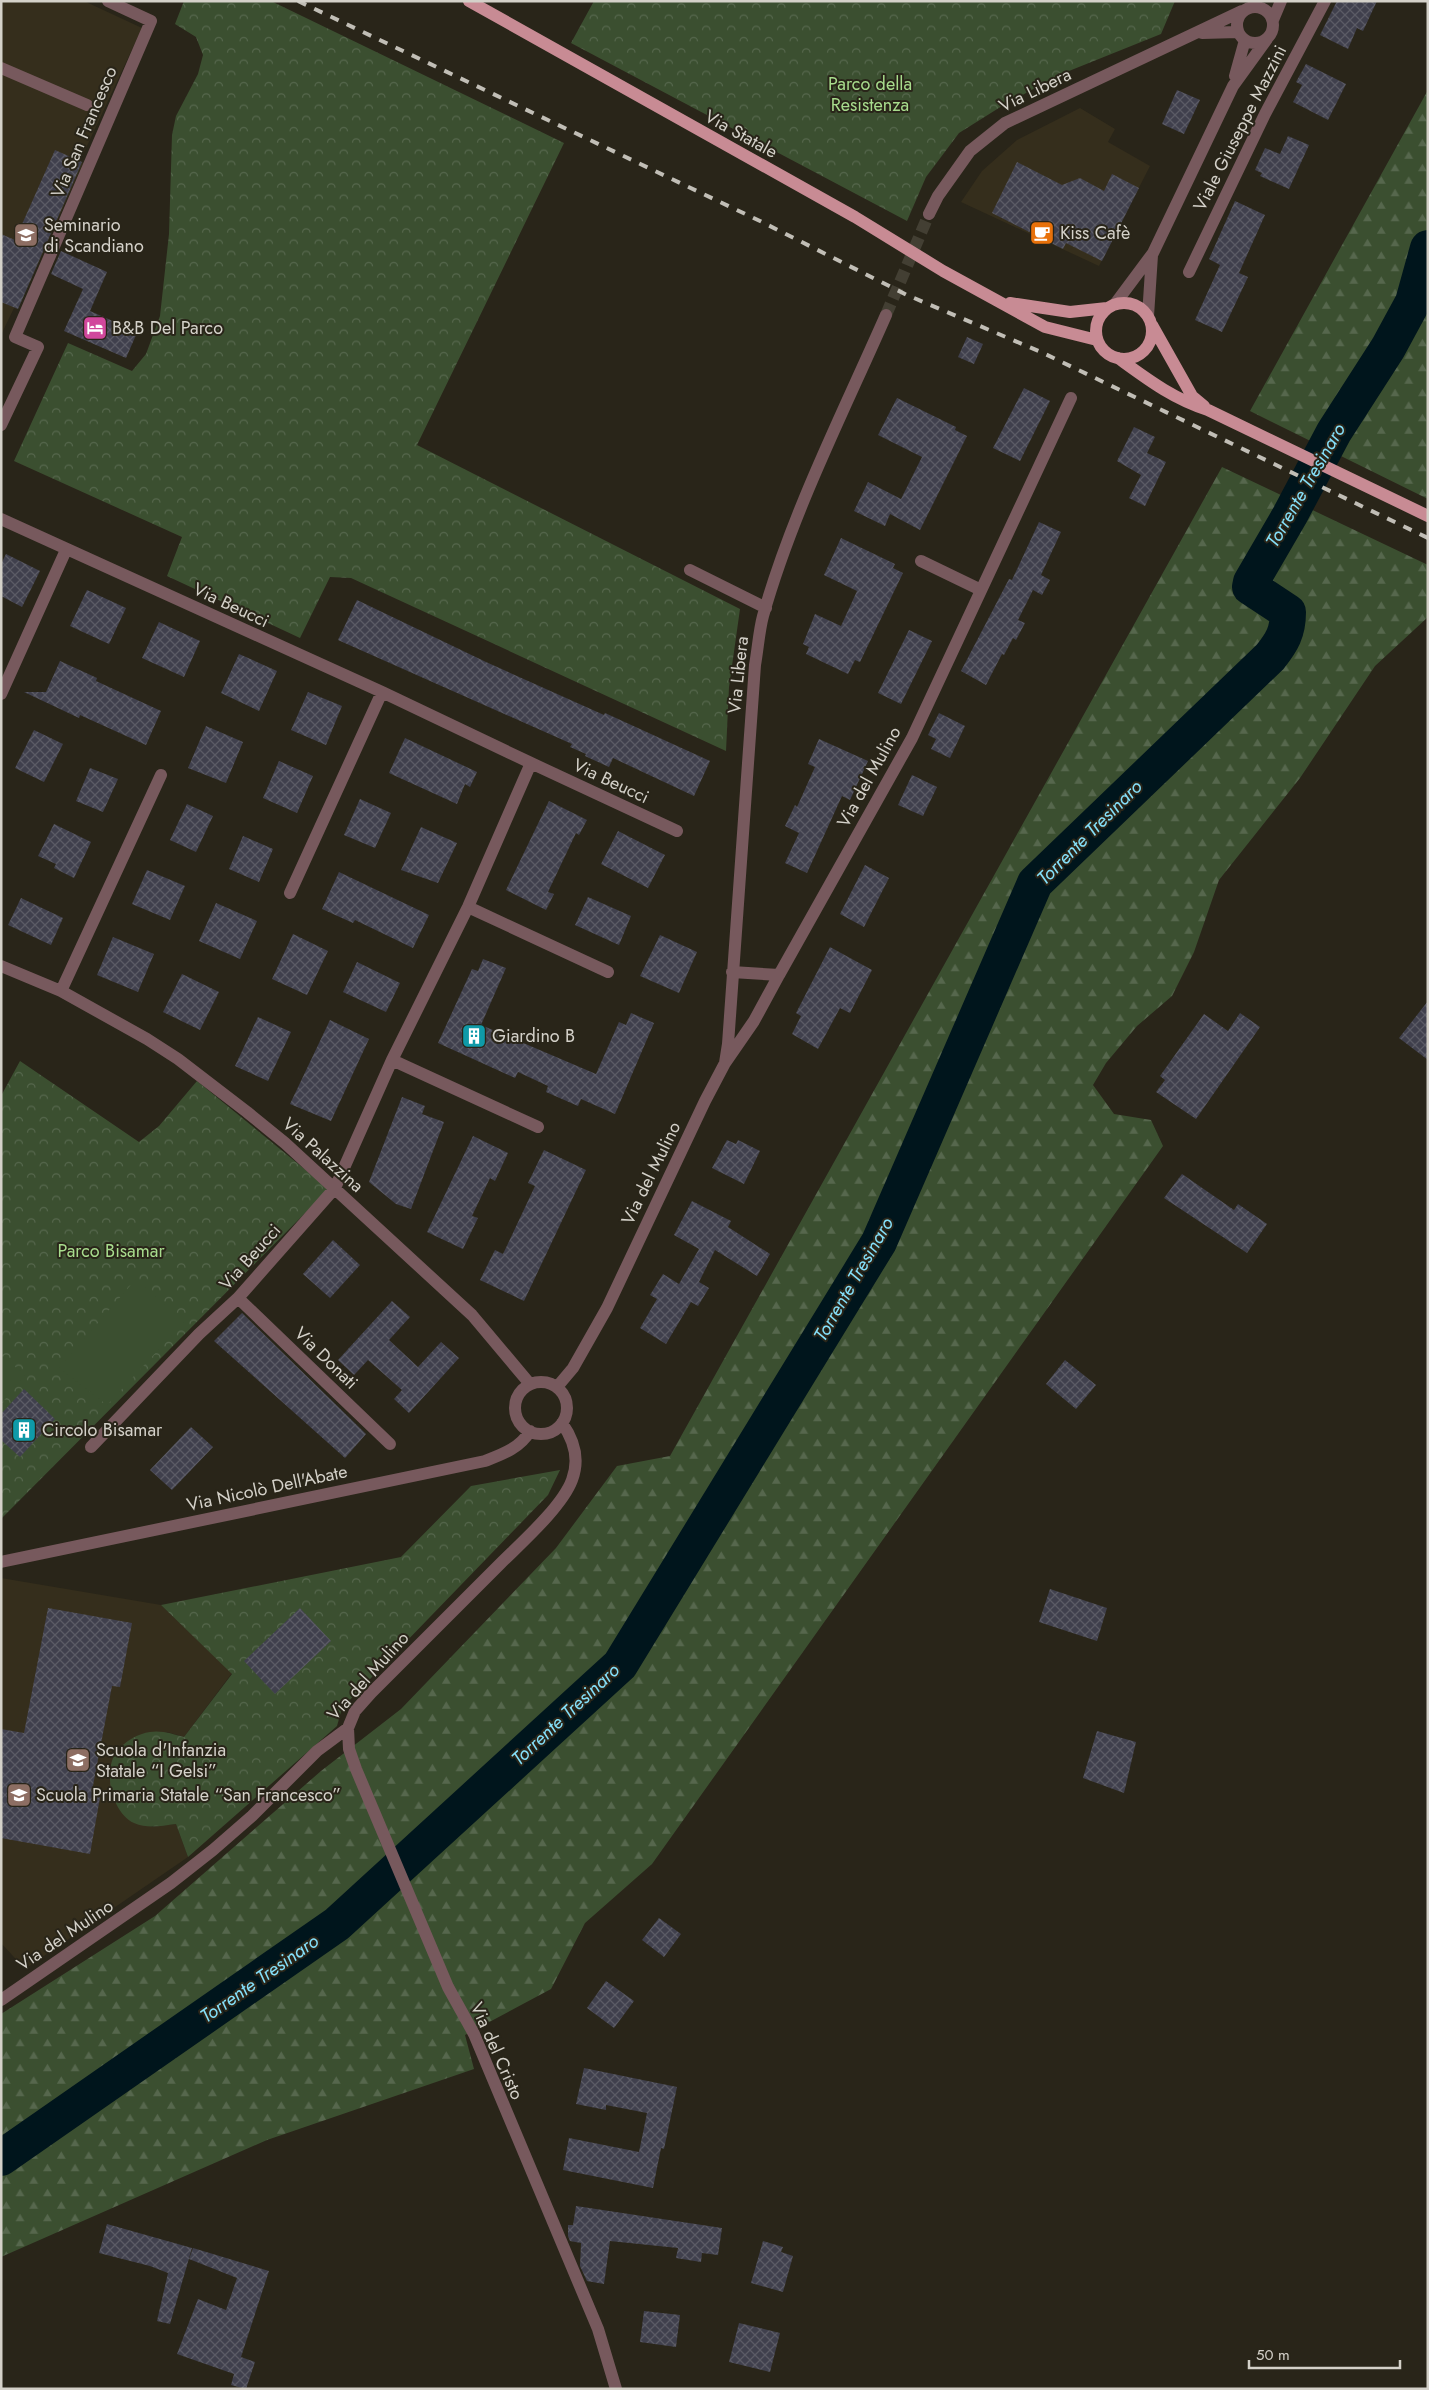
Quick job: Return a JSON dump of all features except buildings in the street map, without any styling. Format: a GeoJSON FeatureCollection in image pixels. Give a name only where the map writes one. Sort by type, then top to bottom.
{"type":"FeatureCollection","features":[{"type":"Feature","properties":{"kind":"main road","name":"Via Statale"},"geometry":{"type":"LineString","coordinates":[[469,1],[855,217],[1045,327],[1097,340]]}},
{"type":"Feature","properties":{"kind":"main road","name":"Via Statale"},"geometry":{"type":"LineString","coordinates":[[995,299],[1026,307],[1070,312],[1133,304],[1150,320]]}},
{"type":"Feature","properties":{"kind":"main road"},"geometry":{"type":"LineString","coordinates":[[1111,306],[1100,315],[1097,323],[1097,340],[1106,354],[1118,358],[1165,392],[1428,516]]}},
{"type":"Feature","properties":{"kind":"main road"},"geometry":{"type":"LineString","coordinates":[[1118,358],[1130,358],[1145,350],[1150,342],[1150,320]]}},
{"type":"Feature","properties":{"kind":"main road"},"geometry":{"type":"LineString","coordinates":[[1150,320],[1192,396],[1213,413]]}},
{"type":"Feature","properties":{"kind":"street","name":"Via San Francesco"},"geometry":{"type":"LineString","coordinates":[[1,425],[38,347],[15,337],[151,21],[108,1]]}},
{"type":"Feature","properties":{"kind":"street","name":"Viale Giuseppe Mazzini"},"geometry":{"type":"LineString","coordinates":[[1111,306],[1153,253],[1233,86],[1273,31],[1273,20],[1281,1]]}},
{"type":"Feature","properties":{"kind":"street","name":"Viale Giuseppe Mazzini"},"geometry":{"type":"LineString","coordinates":[[1189,272],[1266,114],[1325,1]]}},
{"type":"Feature","properties":{"kind":"street","name":"Viale Giuseppe Mazzini"},"geometry":{"type":"LineString","coordinates":[[1233,86],[1241,36],[1237,21],[1242,11],[1256,4],[1266,10],[1273,20]]}},
{"type":"Feature","properties":{"kind":"street","name":"Via Libera"},"geometry":{"type":"LineString","coordinates":[[929,214],[938,196],[970,151],[1005,123],[1242,11]]}},
{"type":"Feature","properties":{"kind":"street","name":"Via Libera"},"geometry":{"type":"LineString","coordinates":[[1190,36],[1214,31],[1241,36]]}},
{"type":"Feature","properties":{"kind":"street","name":"Viale Giuseppe Mazzini"},"geometry":{"type":"LineString","coordinates":[[1241,36],[1256,43],[1266,39]]}},
{"type":"Feature","properties":{"kind":"street"},"geometry":{"type":"LineString","coordinates":[[1,68],[88,105]]}},
{"type":"Feature","properties":{"kind":"street","name":"Viale Giuseppe Mazzini"},"geometry":{"type":"LineString","coordinates":[[1150,320],[1153,253]]}},
{"type":"Feature","properties":{"kind":"street","name":"Via Libera"},"geometry":{"type":"LineString","coordinates":[[725,1063],[728,1044],[755,665],[766,608],[780,560],[886,315]]}},
{"type":"Feature","properties":{"kind":"street","name":"Via del Mulino"},"geometry":{"type":"LineString","coordinates":[[557,1387],[573,1368],[607,1308],[642,1230],[725,1063],[754,1021],[912,738],[1071,398]]}},
{"type":"Feature","properties":{"kind":"street","name":"Via Beucci"},"geometry":{"type":"LineString","coordinates":[[1,519],[382,692],[677,831]]}},
{"type":"Feature","properties":{"kind":"street"},"geometry":{"type":"LineString","coordinates":[[1,694],[66,550]]}},
{"type":"Feature","properties":{"kind":"street"},"geometry":{"type":"LineString","coordinates":[[921,561],[981,590]]}},
{"type":"Feature","properties":{"kind":"street"},"geometry":{"type":"LineString","coordinates":[[690,570],[766,608]]}},
{"type":"Feature","properties":{"kind":"street"},"geometry":{"type":"LineString","coordinates":[[290,893],[382,692]]}},
{"type":"Feature","properties":{"kind":"street","name":"Via Beucci"},"geometry":{"type":"LineString","coordinates":[[91,1448],[199,1334],[238,1298],[335,1188],[392,1060],[468,907],[532,763]]}},
{"type":"Feature","properties":{"kind":"street"},"geometry":{"type":"LineString","coordinates":[[61,991],[161,775]]}},
{"type":"Feature","properties":{"kind":"street"},"geometry":{"type":"LineString","coordinates":[[468,907],[608,972]]}},
{"type":"Feature","properties":{"kind":"street","name":"Via Palazzina"},"geometry":{"type":"LineString","coordinates":[[1,966],[61,991],[178,1059],[286,1143],[472,1315],[530,1384]]}},
{"type":"Feature","properties":{"kind":"street"},"geometry":{"type":"LineString","coordinates":[[732,972],[778,975]]}},
{"type":"Feature","properties":{"kind":"street"},"geometry":{"type":"LineString","coordinates":[[392,1060],[538,1127]]}},
{"type":"Feature","properties":{"kind":"street","name":"Via Donati"},"geometry":{"type":"LineString","coordinates":[[238,1298],[390,1444]]}},
{"type":"Feature","properties":{"kind":"street"},"geometry":{"type":"LineString","coordinates":[[541,1382],[557,1387],[562,1393],[567,1408],[562,1423],[551,1432],[537,1433],[530,1431],[518,1420],[515,1412],[518,1396],[530,1384],[541,1382]]}},
{"type":"Feature","properties":{"kind":"street","name":"Via del Mulino"},"geometry":{"type":"LineString","coordinates":[[1,2000],[171,1883],[252,1816],[317,1751],[348,1728],[355,1711],[371,1693],[528,1536],[560,1499],[572,1480],[576,1460],[570,1435],[562,1423]]}},
{"type":"Feature","properties":{"kind":"street","name":"Via Nicolò Dell'Abate"},"geometry":{"type":"LineString","coordinates":[[1,1562],[485,1461],[505,1454],[517,1446],[530,1431]]}},
{"type":"Feature","properties":{"kind":"street","name":"Via del Cristo"},"geometry":{"type":"LineString","coordinates":[[348,1728],[349,1749],[356,1769],[448,1987],[474,2034],[598,2328],[616,2389]]}},
{"type":"Feature","properties":{"kind":"shaded area","name":"Seminario di Scandiano"},"geometry":{"type":"Polygon","coordinates":[[[1,1],[84,1],[142,28],[80,161],[83,163],[18,309],[14,308],[1,335],[1,1]]]}},
{"type":"Feature","properties":{"kind":"shaded area"},"geometry":{"type":"Polygon","coordinates":[[[1080,108],[1115,129],[1108,142],[1150,166],[1099,266],[961,202],[982,171],[1017,140],[1080,108]]]}},
{"type":"Feature","properties":{"kind":"shaded area","name":"Scuola d'Infanzia Statale “I Gelsi”"},"geometry":{"type":"Polygon","coordinates":[[[1,1578],[161,1605],[232,1673],[184,1737],[167,1732],[117,1752],[112,1764],[111,1777],[152,1827],[176,1824],[188,1857],[25,1969],[1,1943],[1,1578]]]}},
{"type":"Feature","properties":{"kind":"green space"},"geometry":{"type":"Polygon","coordinates":[[[184,1],[271,1],[564,143],[417,445],[740,609],[729,687],[726,751],[351,578],[330,577],[300,638],[167,576],[182,537],[14,461],[68,343],[132,371],[146,354],[160,316],[169,234],[172,135],[176,116],[198,74],[203,55],[196,37],[175,24],[184,1]]]}},
{"type":"Feature","properties":{"kind":"green space","name":"Parco della Resistenza"},"geometry":{"type":"Polygon","coordinates":[[[594,1],[1175,1],[1161,34],[1059,75],[1002,106],[959,133],[926,177],[907,221],[571,43],[594,1]]]}},
{"type":"Feature","properties":{"kind":"green space"},"geometry":{"type":"Polygon","coordinates":[[[1428,90],[1428,499],[1250,411],[1428,90]]]}},
{"type":"Feature","properties":{"kind":"green space"},"geometry":{"type":"Polygon","coordinates":[[[1222,467],[1428,565],[1428,617],[1375,666],[1300,778],[1219,880],[1194,952],[1172,996],[1137,1026],[1106,1063],[1093,1085],[1114,1114],[1151,1120],[1163,1146],[652,1864],[585,1923],[551,1989],[465,2035],[474,2069],[267,2140],[1,2257],[1,2014],[155,1916],[321,1771],[401,1709],[556,1548],[617,1466],[670,1456],[1222,467]]]}},
{"type":"Feature","properties":{"kind":"green space","name":"Parco Bisamar"},"geometry":{"type":"Polygon","coordinates":[[[20,1061],[139,1142],[159,1126],[197,1081],[329,1189],[1,1519],[1,1096],[20,1061]]]}},
{"type":"Feature","properties":{"kind":"green space"},"geometry":{"type":"Polygon","coordinates":[[[136,1279],[184,1322],[107,1405],[59,1368],[136,1279]]]}},
{"type":"Feature","properties":{"kind":"green space"},"geometry":{"type":"Polygon","coordinates":[[[1,1355],[25,1375],[1,1404],[1,1355]]]}},
{"type":"Feature","properties":{"kind":"green space"},"geometry":{"type":"Polygon","coordinates":[[[560,1470],[548,1495],[342,1708],[337,1726],[188,1857],[176,1824],[144,1826],[126,1818],[115,1801],[110,1780],[110,1769],[117,1751],[132,1738],[141,1734],[163,1732],[184,1737],[232,1674],[161,1605],[401,1557],[471,1486],[560,1470]]]}},
{"type":"Feature","properties":{"kind":"waterway","name":"Torrente Tresinaro"},"geometry":{"type":"LineString","coordinates":[[1,2158],[337,1924],[620,1665],[879,1242],[1035,883],[1270,657],[1281,641],[1287,625],[1288,612],[1250,587],[1251,582],[1290,515],[1334,432],[1388,348],[1413,302],[1428,248]]}},
{"type":"Feature","properties":{"kind":"tunnel"},"geometry":{"type":"LineString","coordinates":[[886,315],[929,214]]}},
{"type":"Feature","properties":{"kind":"railway"},"geometry":{"type":"LineString","coordinates":[[298,1],[760,221],[907,295],[1041,352],[1428,538]]}},
{"type":"Feature","properties":{"kind":"place","name":"Kiss Cafè"},"geometry":{"type":"Point","coordinates":[1042,233]}},
{"type":"Feature","properties":{"kind":"place","name":"Seminario di Scandiano"},"geometry":{"type":"Point","coordinates":[26,235]}},
{"type":"Feature","properties":{"kind":"place","name":"B&B Del Parco"},"geometry":{"type":"Point","coordinates":[95,328]}},
{"type":"Feature","properties":{"kind":"place","name":"Giardino B"},"geometry":{"type":"Point","coordinates":[474,1036]}},
{"type":"Feature","properties":{"kind":"place","name":"Circolo Bisamar"},"geometry":{"type":"Point","coordinates":[24,1430]}},
{"type":"Feature","properties":{"kind":"place","name":"Scuola d'Infanzia Statale “I Gelsi”"},"geometry":{"type":"Point","coordinates":[78,1760]}},
{"type":"Feature","properties":{"kind":"place","name":"Scuola Primaria Statale “San Francesco”"},"geometry":{"type":"Point","coordinates":[19,1795]}}]}
